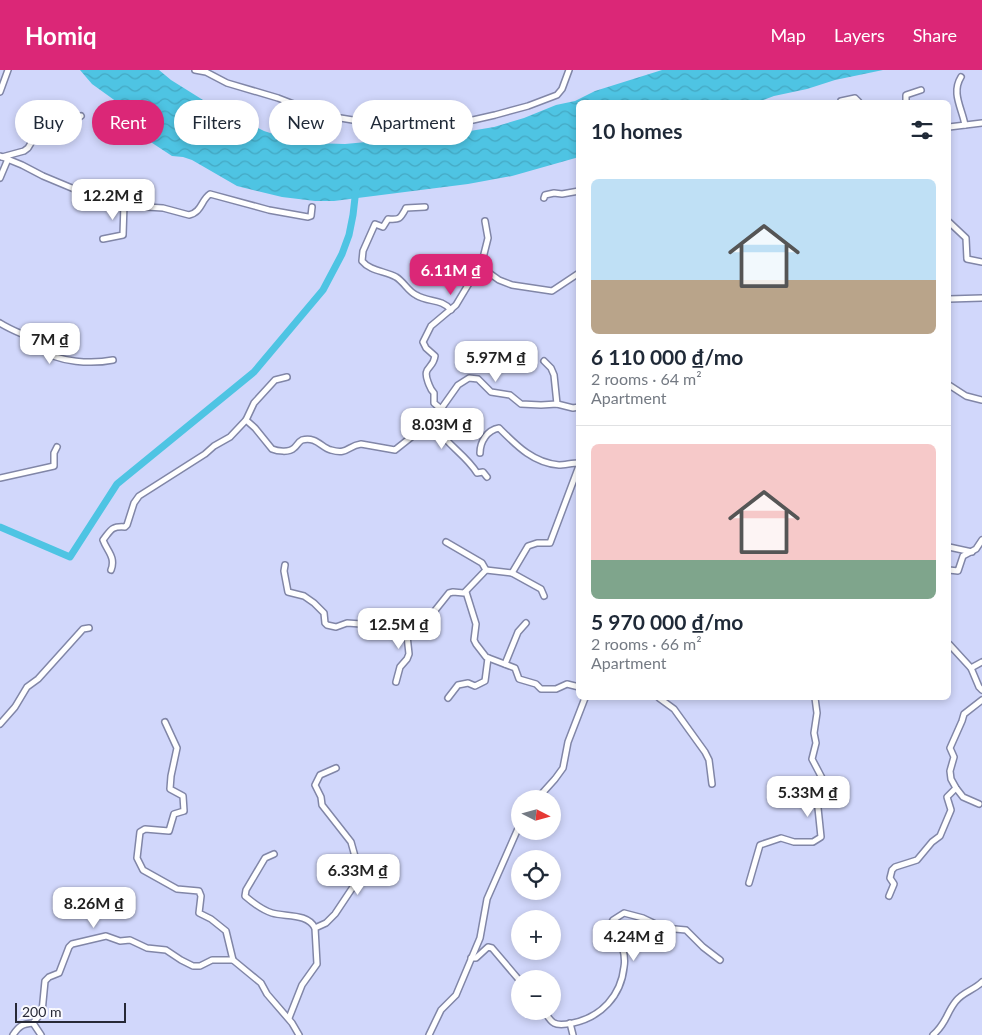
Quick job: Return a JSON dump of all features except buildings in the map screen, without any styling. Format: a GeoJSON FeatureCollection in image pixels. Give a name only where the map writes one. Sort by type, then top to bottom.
{"type":"FeatureCollection","features":[{"type":"Feature","properties":{"kind":"street"},"geometry":{"type":"LineString","coordinates":[[0,92],[8,70]]}},
{"type":"Feature","properties":{"kind":"street"},"geometry":{"type":"LineString","coordinates":[[195,70],[206,72],[227,83],[278,98],[322,115],[365,122],[378,127],[421,127],[473,120],[528,106],[557,95],[562,89],[569,70]]}},
{"type":"Feature","properties":{"kind":"street"},"geometry":{"type":"LineString","coordinates":[[961,77],[957,87],[956,98],[962,110],[965,125]]}},
{"type":"Feature","properties":{"kind":"street"},"geometry":{"type":"LineString","coordinates":[[906,100],[906,95],[920,90]]}},
{"type":"Feature","properties":{"kind":"street"},"geometry":{"type":"LineString","coordinates":[[951,127],[982,123]]}},
{"type":"Feature","properties":{"kind":"street"},"geometry":{"type":"LineString","coordinates":[[1,157],[24,151],[30,145]]}},
{"type":"Feature","properties":{"kind":"street"},"geometry":{"type":"LineString","coordinates":[[1,157],[72,188],[135,206],[163,208],[191,215],[199,210],[206,196],[212,194],[269,210],[308,217],[311,216],[312,207]]}},
{"type":"Feature","properties":{"kind":"street"},"geometry":{"type":"LineString","coordinates":[[0,178],[8,159]]}},
{"type":"Feature","properties":{"kind":"street"},"geometry":{"type":"LineString","coordinates":[[544,198],[545,195],[554,193],[562,194],[576,192]]}},
{"type":"Feature","properties":{"kind":"street"},"geometry":{"type":"LineString","coordinates":[[103,239],[123,234],[124,204]]}},
{"type":"Feature","properties":{"kind":"street"},"geometry":{"type":"LineString","coordinates":[[425,206],[406,208],[398,219],[388,219],[383,227],[374,224],[363,252],[362,261],[376,270],[386,272],[399,279],[416,296],[446,304],[450,310]]}},
{"type":"Feature","properties":{"kind":"street"},"geometry":{"type":"LineString","coordinates":[[485,221],[488,238],[483,258],[485,270],[498,280],[512,286],[541,288],[550,291],[576,275]]}},
{"type":"Feature","properties":{"kind":"street"},"geometry":{"type":"LineString","coordinates":[[951,224],[966,238],[968,245],[967,259],[982,262]]}},
{"type":"Feature","properties":{"kind":"street"},"geometry":{"type":"LineString","coordinates":[[441,409],[434,402],[434,393],[430,390],[425,377],[435,356],[426,348],[423,342],[431,326],[461,300],[471,280],[485,270]]}},
{"type":"Feature","properties":{"kind":"street"},"geometry":{"type":"LineString","coordinates":[[951,299],[982,298]]}},
{"type":"Feature","properties":{"kind":"street"},"geometry":{"type":"LineString","coordinates":[[0,323],[36,341],[41,349],[60,358],[81,362],[113,360]]}},
{"type":"Feature","properties":{"kind":"street"},"geometry":{"type":"LineString","coordinates":[[544,361],[551,368],[554,375],[557,404]]}},
{"type":"Feature","properties":{"kind":"street"},"geometry":{"type":"LineString","coordinates":[[436,428],[441,409],[458,384],[473,377],[479,380],[492,393],[508,394],[521,404],[541,406],[557,404],[576,408]]}},
{"type":"Feature","properties":{"kind":"street"},"geometry":{"type":"LineString","coordinates":[[112,570],[112,556],[103,540],[113,527],[125,527],[127,525],[137,498],[205,454],[214,446],[224,442],[246,420],[254,403],[275,380],[287,378]]}},
{"type":"Feature","properties":{"kind":"street"},"geometry":{"type":"LineString","coordinates":[[951,386],[966,396],[982,400]]}},
{"type":"Feature","properties":{"kind":"street"},"geometry":{"type":"LineString","coordinates":[[246,420],[272,449],[288,452],[304,440],[317,441],[328,449],[341,452],[361,444],[395,450],[424,427],[436,428],[451,446],[468,459],[477,473],[483,472],[487,477]]}},
{"type":"Feature","properties":{"kind":"street"},"geometry":{"type":"LineString","coordinates":[[480,453],[483,439],[498,428],[512,442],[536,459],[557,464],[576,465]]}},
{"type":"Feature","properties":{"kind":"street"},"geometry":{"type":"LineString","coordinates":[[0,478],[54,466],[54,453],[57,447]]}},
{"type":"Feature","properties":{"kind":"street"},"geometry":{"type":"LineString","coordinates":[[512,573],[528,546],[552,542],[576,474]]}},
{"type":"Feature","properties":{"kind":"street"},"geometry":{"type":"LineString","coordinates":[[951,570],[958,571],[963,556],[976,550],[982,540]]}},
{"type":"Feature","properties":{"kind":"street"},"geometry":{"type":"LineString","coordinates":[[446,542],[482,563],[486,570]]}},
{"type":"Feature","properties":{"kind":"street"},"geometry":{"type":"LineString","coordinates":[[951,548],[973,552]]}},
{"type":"Feature","properties":{"kind":"street"},"geometry":{"type":"LineString","coordinates":[[285,565],[284,571],[288,592],[304,596],[314,603],[324,613],[327,625],[336,627],[346,623],[361,624],[434,613],[449,593],[460,594],[466,592],[486,570]]}},
{"type":"Feature","properties":{"kind":"street"},"geometry":{"type":"LineString","coordinates":[[486,570],[512,573],[541,589],[544,596]]}},
{"type":"Feature","properties":{"kind":"street"},"geometry":{"type":"LineString","coordinates":[[466,592],[476,624],[475,643],[488,658],[516,669],[519,679],[536,684],[542,690],[553,690],[567,684],[576,686]]}},
{"type":"Feature","properties":{"kind":"street"},"geometry":{"type":"LineString","coordinates":[[396,682],[400,667],[409,654],[405,616]]}},
{"type":"Feature","properties":{"kind":"street"},"geometry":{"type":"LineString","coordinates":[[506,664],[518,632],[526,623]]}},
{"type":"Feature","properties":{"kind":"street"},"geometry":{"type":"LineString","coordinates":[[1,722],[27,687],[38,679],[83,629],[89,628]]}},
{"type":"Feature","properties":{"kind":"street"},"geometry":{"type":"LineString","coordinates":[[951,646],[971,668],[982,690]]}},
{"type":"Feature","properties":{"kind":"street"},"geometry":{"type":"LineString","coordinates":[[448,698],[458,685],[469,683],[475,686],[485,681],[488,658]]}},
{"type":"Feature","properties":{"kind":"street"},"geometry":{"type":"LineString","coordinates":[[971,668],[982,662]]}},
{"type":"Feature","properties":{"kind":"street"},"geometry":{"type":"LineString","coordinates":[[545,790],[563,768],[568,742],[585,700]]}},
{"type":"Feature","properties":{"kind":"street"},"geometry":{"type":"LineString","coordinates":[[662,700],[674,709],[705,752],[709,760],[712,784]]}},
{"type":"Feature","properties":{"kind":"street"},"geometry":{"type":"LineString","coordinates":[[749,883],[760,845],[783,838],[794,842],[813,842],[820,838],[818,808],[822,781],[812,759],[816,743],[814,733],[817,713],[816,700]]}},
{"type":"Feature","properties":{"kind":"street"},"geometry":{"type":"LineString","coordinates":[[979,804],[963,797],[951,779],[950,771],[954,757],[951,746],[964,714],[982,700]]}},
{"type":"Feature","properties":{"kind":"street"},"geometry":{"type":"LineString","coordinates":[[165,722],[178,748],[171,776],[170,789],[183,796],[184,811],[174,814],[169,831],[145,829],[140,832],[138,861],[143,870],[169,887],[178,890],[194,889],[199,891],[201,896],[199,912],[211,919],[226,932],[233,960]]}},
{"type":"Feature","properties":{"kind":"street"},"geometry":{"type":"LineString","coordinates":[[315,928],[326,923],[335,914],[363,872],[356,860],[352,843],[322,805],[321,796],[314,785],[320,775],[336,768]]}},
{"type":"Feature","properties":{"kind":"street"},"geometry":{"type":"LineString","coordinates":[[889,896],[894,884],[890,878],[892,870],[898,865],[917,860],[941,834],[951,810],[947,797],[956,788]]}},
{"type":"Feature","properties":{"kind":"street"},"geometry":{"type":"LineString","coordinates":[[430,1035],[441,1010],[456,995],[481,933],[487,899],[513,840]]}},
{"type":"Feature","properties":{"kind":"street"},"geometry":{"type":"LineString","coordinates":[[274,854],[265,858],[246,890],[245,896],[262,909],[275,914],[294,916],[306,920],[313,924],[315,928],[316,964],[302,985],[288,1018]]}},
{"type":"Feature","properties":{"kind":"street"},"geometry":{"type":"LineString","coordinates":[[551,1020],[558,1024],[585,1020],[604,1008],[620,986],[624,967],[623,950],[611,924],[613,920],[622,914],[644,918],[664,928],[686,930],[720,960]]}},
{"type":"Feature","properties":{"kind":"street"},"geometry":{"type":"LineString","coordinates":[[13,1035],[20,1025],[33,1024],[42,1012],[45,981],[49,977],[60,973],[69,947],[72,944],[106,936],[120,941],[130,940],[147,948],[166,950],[193,966],[200,966],[212,960],[233,960],[257,978],[299,1035]]}},
{"type":"Feature","properties":{"kind":"street"},"geometry":{"type":"LineString","coordinates":[[471,958],[476,958],[488,947],[492,948],[511,970]]}},
{"type":"Feature","properties":{"kind":"street"},"geometry":{"type":"LineString","coordinates":[[933,1035],[941,1028],[957,999],[982,982]]}},
{"type":"Feature","properties":{"kind":"street"},"geometry":{"type":"LineString","coordinates":[[570,1023],[573,1035]]}},
{"type":"Feature","properties":{"kind":"street"},"geometry":{"type":"LineString","coordinates":[[33,1024],[41,1035]]}},
{"type":"Feature","properties":{"kind":"water"},"geometry":{"type":"Polygon","coordinates":[[[80,70],[159,70],[171,80],[203,100],[174,100],[174,145],[259,145],[259,129],[269,133],[269,145],[352,143],[352,145],[473,145],[473,130],[494,127],[524,118],[556,105],[576,100],[576,158],[512,176],[468,184],[334,201],[282,197],[237,186],[192,160],[172,156],[155,145],[164,145],[164,100],[114,100],[92,84],[80,70]]]}},
{"type":"Feature","properties":{"kind":"water"},"geometry":{"type":"Polygon","coordinates":[[[662,70],[883,70],[835,80],[763,100],[577,100],[595,91],[662,70]]]}},
{"type":"Feature","properties":{"kind":"waterway"},"geometry":{"type":"LineString","coordinates":[[0,527],[70,557],[117,484],[254,372],[323,290],[342,254],[349,235],[356,189]]}}]}
